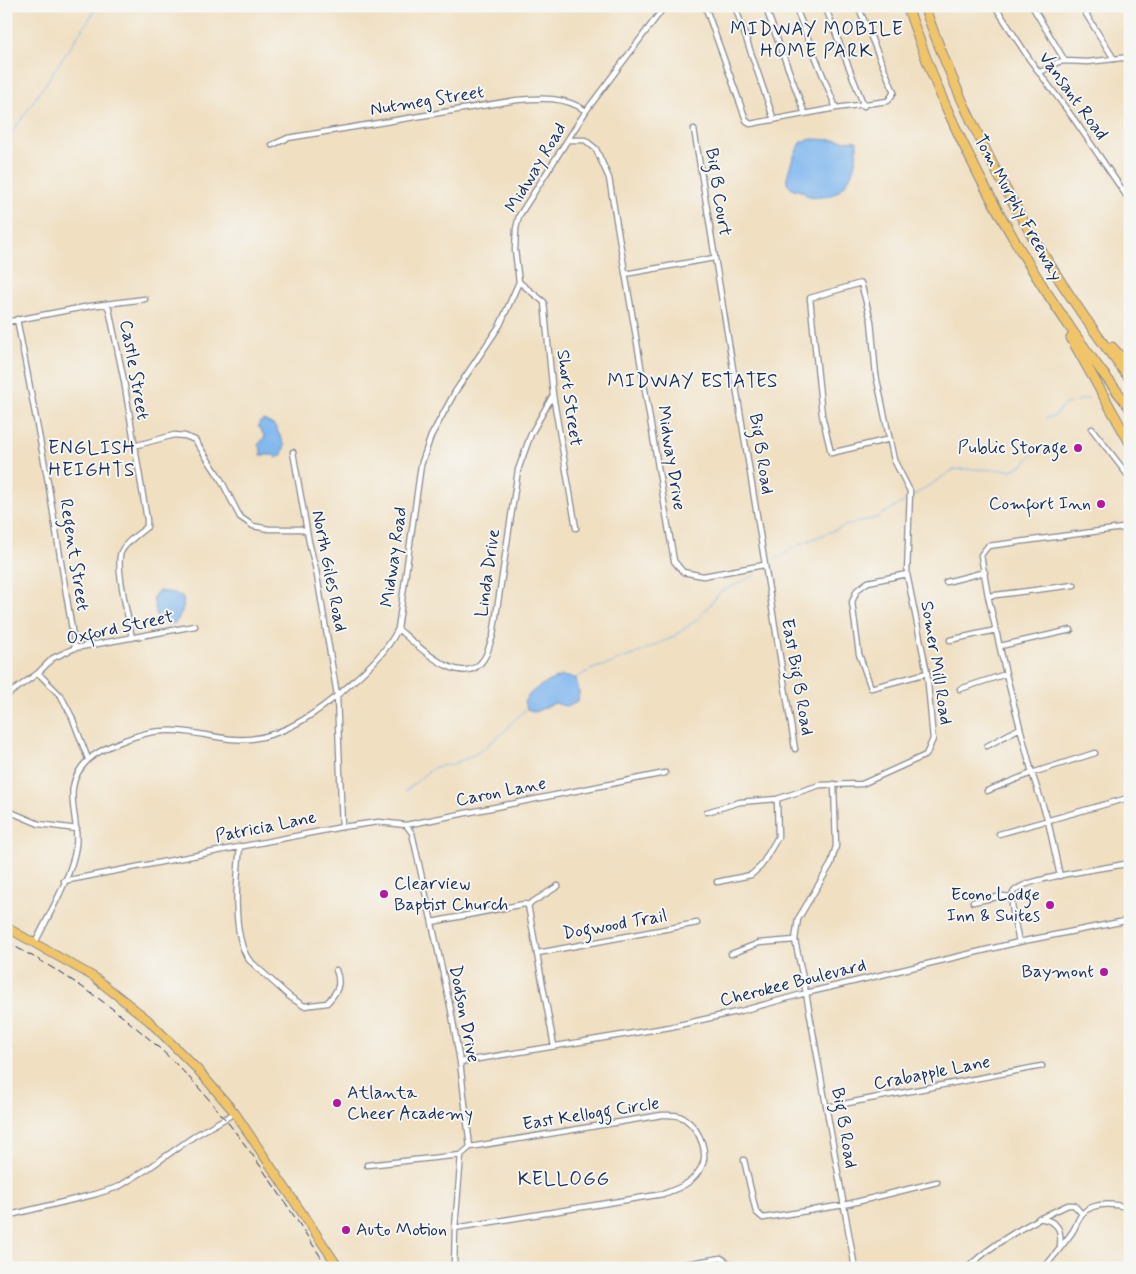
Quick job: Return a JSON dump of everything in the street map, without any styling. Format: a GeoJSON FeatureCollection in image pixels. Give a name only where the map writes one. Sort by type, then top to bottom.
{"type":"FeatureCollection","features":[{"type":"Feature","properties":{"kind":"highway","name":"Tom Murphy Freeway"},"geometry":{"type":"LineString","coordinates":[[907,6],[941,96],[973,165],[999,214],[1055,307],[1130,408]]}},
{"type":"Feature","properties":{"kind":"highway","name":"Tom Murphy Freeway"},"geometry":{"type":"LineString","coordinates":[[924,6],[960,100],[1002,184],[1047,262],[1074,303],[1130,379]]}},
{"type":"Feature","properties":{"kind":"highway"},"geometry":{"type":"LineString","coordinates":[[1074,303],[1130,367]]}},
{"type":"Feature","properties":{"kind":"highway"},"geometry":{"type":"LineString","coordinates":[[1055,307],[1130,443]]}},
{"type":"Feature","properties":{"kind":"main road"},"geometry":{"type":"LineString","coordinates":[[6,927],[94,977],[148,1020],[198,1070],[235,1113],[339,1268]]}},
{"type":"Feature","properties":{"kind":"street","name":"Midway Road"},"geometry":{"type":"LineString","coordinates":[[36,943],[71,866],[76,846],[77,829],[73,813],[72,788],[79,770],[88,759],[114,744],[139,734],[165,731],[231,739],[249,739],[284,730],[319,709],[337,695],[377,658],[393,639],[398,629],[421,465],[431,436],[455,392],[500,325],[519,282],[515,250],[519,216],[586,111],[665,6]]}},
{"type":"Feature","properties":{"kind":"street"},"geometry":{"type":"LineString","coordinates":[[705,6],[746,120],[750,124],[836,108],[864,106],[888,101],[894,92],[858,6]]}},
{"type":"Feature","properties":{"kind":"street"},"geometry":{"type":"LineString","coordinates":[[735,6],[774,120]]}},
{"type":"Feature","properties":{"kind":"street"},"geometry":{"type":"LineString","coordinates":[[765,6],[805,114]]}},
{"type":"Feature","properties":{"kind":"street"},"geometry":{"type":"LineString","coordinates":[[796,6],[836,108]]}},
{"type":"Feature","properties":{"kind":"street"},"geometry":{"type":"LineString","coordinates":[[825,6],[864,106]]}},
{"type":"Feature","properties":{"kind":"street","name":"Vansant Road"},"geometry":{"type":"LineString","coordinates":[[995,6],[1038,73],[1076,122],[1130,201]]}},
{"type":"Feature","properties":{"kind":"street"},"geometry":{"type":"LineString","coordinates":[[1032,6],[1065,61]]}},
{"type":"Feature","properties":{"kind":"street"},"geometry":{"type":"LineString","coordinates":[[1081,6],[1114,59]]}},
{"type":"Feature","properties":{"kind":"street"},"geometry":{"type":"LineString","coordinates":[[1038,73],[1058,62],[1088,62],[1130,57]]}},
{"type":"Feature","properties":{"kind":"street","name":"Nutmeg Street"},"geometry":{"type":"LineString","coordinates":[[272,144],[288,138],[517,100],[554,98],[577,105],[586,111]]}},
{"type":"Feature","properties":{"kind":"street","name":"Big B Court"},"geometry":{"type":"LineString","coordinates":[[694,129],[714,258]]}},
{"type":"Feature","properties":{"kind":"street","name":"Midway Drive"},"geometry":{"type":"LineString","coordinates":[[569,140],[585,140],[596,149],[609,178],[674,560],[683,572],[703,576],[764,565]]}},
{"type":"Feature","properties":{"kind":"street"},"geometry":{"type":"LineString","coordinates":[[625,274],[714,258]]}},
{"type":"Feature","properties":{"kind":"street","name":"Big B Road"},"geometry":{"type":"LineString","coordinates":[[714,258],[743,422],[772,609]]}},
{"type":"Feature","properties":{"kind":"street","name":"Short Street"},"geometry":{"type":"LineString","coordinates":[[519,282],[544,302],[554,395],[576,528]]}},
{"type":"Feature","properties":{"kind":"street","name":"Somer Mill Road"},"geometry":{"type":"LineString","coordinates":[[708,812],[740,802],[777,800],[820,785],[862,784],[926,755],[933,739],[927,673],[907,574],[910,491],[894,460],[890,440],[876,375],[871,321],[860,283],[810,298],[822,414],[831,453],[890,440]]}},
{"type":"Feature","properties":{"kind":"street"},"geometry":{"type":"LineString","coordinates":[[6,322],[106,304],[144,300]]}},
{"type":"Feature","properties":{"kind":"street","name":"Castle Street"},"geometry":{"type":"LineString","coordinates":[[106,304],[109,309],[122,372],[147,520],[147,528],[126,545],[120,553],[120,567],[132,638]]}},
{"type":"Feature","properties":{"kind":"street","name":"Regent Street"},"geometry":{"type":"LineString","coordinates":[[17,319],[48,482],[75,648]]}},
{"type":"Feature","properties":{"kind":"street","name":"Linda Drive"},"geometry":{"type":"LineString","coordinates":[[398,629],[414,643],[453,670],[465,672],[476,666],[486,656],[493,636],[518,470],[531,434],[554,395]]}},
{"type":"Feature","properties":{"kind":"street"},"geometry":{"type":"LineString","coordinates":[[1092,429],[1130,478]]}},
{"type":"Feature","properties":{"kind":"street"},"geometry":{"type":"LineString","coordinates":[[134,446],[174,435],[185,436],[195,440],[220,478],[240,517],[253,526],[269,530],[300,529],[307,532]]}},
{"type":"Feature","properties":{"kind":"street","name":"North Giles Road"},"geometry":{"type":"LineString","coordinates":[[293,452],[307,532],[316,570],[337,695]]}},
{"type":"Feature","properties":{"kind":"street"},"geometry":{"type":"LineString","coordinates":[[1060,876],[1048,821],[1032,773],[1006,674],[988,596],[981,555],[988,546],[1130,528]]}},
{"type":"Feature","properties":{"kind":"street"},"geometry":{"type":"LineString","coordinates":[[946,582],[985,572]]}},
{"type":"Feature","properties":{"kind":"street"},"geometry":{"type":"LineString","coordinates":[[907,574],[868,582],[857,590],[852,602],[859,654],[871,688],[927,673]]}},
{"type":"Feature","properties":{"kind":"street"},"geometry":{"type":"LineString","coordinates":[[988,596],[1074,586]]}},
{"type":"Feature","properties":{"kind":"street","name":"East Big B Road"},"geometry":{"type":"LineString","coordinates":[[772,609],[795,749]]}},
{"type":"Feature","properties":{"kind":"street","name":"Oxford Street"},"geometry":{"type":"LineString","coordinates":[[6,696],[38,673],[53,658],[75,648],[194,626]]}},
{"type":"Feature","properties":{"kind":"street"},"geometry":{"type":"LineString","coordinates":[[950,640],[996,630]]}},
{"type":"Feature","properties":{"kind":"street"},"geometry":{"type":"LineString","coordinates":[[1000,646],[1072,630]]}},
{"type":"Feature","properties":{"kind":"street"},"geometry":{"type":"LineString","coordinates":[[38,673],[61,696],[72,717],[88,759]]}},
{"type":"Feature","properties":{"kind":"street"},"geometry":{"type":"LineString","coordinates":[[960,688],[1006,674]]}},
{"type":"Feature","properties":{"kind":"street","name":"Patricia Lane"},"geometry":{"type":"LineString","coordinates":[[64,881],[342,827],[337,695]]}},
{"type":"Feature","properties":{"kind":"street"},"geometry":{"type":"LineString","coordinates":[[987,746],[1020,728]]}},
{"type":"Feature","properties":{"kind":"street"},"geometry":{"type":"LineString","coordinates":[[987,791],[1032,773],[1095,752]]}},
{"type":"Feature","properties":{"kind":"street","name":"Caron Lane"},"geometry":{"type":"LineString","coordinates":[[342,827],[378,822],[406,825],[665,773]]}},
{"type":"Feature","properties":{"kind":"street"},"geometry":{"type":"LineString","coordinates":[[731,954],[759,943],[795,940],[798,919],[831,864],[836,846],[834,784]]}},
{"type":"Feature","properties":{"kind":"street"},"geometry":{"type":"LineString","coordinates":[[999,834],[1128,798]]}},
{"type":"Feature","properties":{"kind":"street"},"geometry":{"type":"LineString","coordinates":[[717,882],[752,875],[762,866],[778,837],[777,800]]}},
{"type":"Feature","properties":{"kind":"street"},"geometry":{"type":"LineString","coordinates":[[6,810],[39,824],[77,829]]}},
{"type":"Feature","properties":{"kind":"street","name":"Dodson Drive"},"geometry":{"type":"LineString","coordinates":[[406,825],[412,833],[415,846],[460,1062],[470,1147]]}},
{"type":"Feature","properties":{"kind":"street"},"geometry":{"type":"LineString","coordinates":[[240,846],[236,892],[241,942],[249,960],[290,998],[304,1006],[327,1003],[334,996],[340,980],[336,970]]}},
{"type":"Feature","properties":{"kind":"street"},"geometry":{"type":"LineString","coordinates":[[1018,942],[1012,897],[1013,891],[1021,885],[1130,863]]}},
{"type":"Feature","properties":{"kind":"street"},"geometry":{"type":"LineString","coordinates":[[528,906],[558,886]]}},
{"type":"Feature","properties":{"kind":"street"},"geometry":{"type":"LineString","coordinates":[[973,902],[1002,896],[1012,897]]}},
{"type":"Feature","properties":{"kind":"street"},"geometry":{"type":"LineString","coordinates":[[432,922],[524,904],[528,906]]}},
{"type":"Feature","properties":{"kind":"street"},"geometry":{"type":"LineString","coordinates":[[528,906],[554,1046]]}},
{"type":"Feature","properties":{"kind":"street","name":"Cherokee Boulevard"},"geometry":{"type":"LineString","coordinates":[[460,1062],[670,1027],[1018,942],[1130,920]]}},
{"type":"Feature","properties":{"kind":"street","name":"Dogwood Trail"},"geometry":{"type":"LineString","coordinates":[[538,953],[697,924]]}},
{"type":"Feature","properties":{"kind":"street","name":"Big B Road"},"geometry":{"type":"LineString","coordinates":[[795,940],[855,1268]]}},
{"type":"Feature","properties":{"kind":"street","name":"Crabapple Lane"},"geometry":{"type":"LineString","coordinates":[[827,1107],[1042,1066]]}},
{"type":"Feature","properties":{"kind":"street"},"geometry":{"type":"LineString","coordinates":[[6,1216],[118,1187],[196,1135],[235,1113]]}},
{"type":"Feature","properties":{"kind":"street","name":"East Kellogg Circle"},"geometry":{"type":"LineString","coordinates":[[455,1228],[663,1194],[687,1184],[699,1172],[705,1154],[701,1141],[685,1120],[677,1116],[662,1115],[470,1147]]}},
{"type":"Feature","properties":{"kind":"street"},"geometry":{"type":"LineString","coordinates":[[367,1165],[461,1155],[470,1147]]}},
{"type":"Feature","properties":{"kind":"street"},"geometry":{"type":"LineString","coordinates":[[454,1268],[461,1155]]}},
{"type":"Feature","properties":{"kind":"street"},"geometry":{"type":"LineString","coordinates":[[744,1160],[756,1212],[763,1218],[844,1205],[937,1182]]}},
{"type":"Feature","properties":{"kind":"street"},"geometry":{"type":"LineString","coordinates":[[1046,1267],[1072,1232],[1082,1214],[1094,1208],[1112,1204],[1130,1208]]}},
{"type":"Feature","properties":{"kind":"street"},"geometry":{"type":"LineString","coordinates":[[967,1268],[1002,1240],[1039,1218],[1068,1205],[1074,1205],[1082,1214]]}},
{"type":"Feature","properties":{"kind":"street"},"geometry":{"type":"LineString","coordinates":[[1039,1218],[1049,1220],[1056,1225],[1061,1236],[1060,1248]]}},
{"type":"Feature","properties":{"kind":"street"},"geometry":{"type":"LineString","coordinates":[[662,1268],[721,1258],[730,1264]]}},
{"type":"Feature","properties":{"kind":"water"},"geometry":{"type":"Polygon","coordinates":[[[804,140],[857,141],[857,153],[851,175],[839,191],[830,196],[806,195],[804,192],[791,188],[787,183],[789,169],[800,145],[804,140]]]}},
{"type":"Feature","properties":{"kind":"water"},"geometry":{"type":"Polygon","coordinates":[[[264,420],[275,426],[285,446],[281,456],[276,458],[274,455],[261,455],[258,445],[265,437],[258,426],[264,420]]]}},
{"type":"Feature","properties":{"kind":"water"},"geometry":{"type":"Polygon","coordinates":[[[158,591],[175,593],[183,597],[182,611],[175,623],[162,624],[157,620],[153,597],[158,591]]]}},
{"type":"Feature","properties":{"kind":"water"},"geometry":{"type":"Polygon","coordinates":[[[561,676],[576,678],[579,692],[578,701],[568,707],[555,703],[535,712],[527,709],[524,702],[531,693],[540,686],[561,676]]]}},
{"type":"Feature","properties":{"kind":"waterway"},"geometry":{"type":"LineString","coordinates":[[6,142],[98,6]]}},
{"type":"Feature","properties":{"kind":"waterway"},"geometry":{"type":"LineString","coordinates":[[1076,401],[1089,398]]}},
{"type":"Feature","properties":{"kind":"waterway"},"geometry":{"type":"LineString","coordinates":[[1046,418],[1055,416],[1063,405],[1070,403]]}},
{"type":"Feature","properties":{"kind":"waterway"},"geometry":{"type":"LineString","coordinates":[[913,496],[953,470],[1011,470],[1023,465],[1036,450]]}},
{"type":"Feature","properties":{"kind":"waterway"},"geometry":{"type":"LineString","coordinates":[[776,559],[798,545],[847,525],[876,518],[905,501]]}},
{"type":"Feature","properties":{"kind":"waterway"},"geometry":{"type":"LineString","coordinates":[[576,678],[592,669],[634,655],[673,637],[698,619],[720,592],[755,575]]}},
{"type":"Feature","properties":{"kind":"waterway"},"geometry":{"type":"LineString","coordinates":[[406,791],[435,767],[453,764],[476,754],[504,732],[527,709]]}},
{"type":"Feature","properties":{"kind":"railway"},"geometry":{"type":"LineString","coordinates":[[6,942],[67,977],[97,997],[152,1041],[178,1066],[239,1137],[328,1268]]}},
{"type":"Feature","properties":{"kind":"place","name":"Public Storage"},"geometry":{"type":"Point","coordinates":[1078,448]}},
{"type":"Feature","properties":{"kind":"place","name":"Comfort Inn"},"geometry":{"type":"Point","coordinates":[1101,504]}},
{"type":"Feature","properties":{"kind":"place","name":"Clearview Baptist Church"},"geometry":{"type":"Point","coordinates":[384,894]}},
{"type":"Feature","properties":{"kind":"place","name":"Econo Lodge Inn & Suites"},"geometry":{"type":"Point","coordinates":[1050,905]}},
{"type":"Feature","properties":{"kind":"place","name":"Baymont"},"geometry":{"type":"Point","coordinates":[1104,972]}},
{"type":"Feature","properties":{"kind":"place","name":"Atlanta Cheer Academy"},"geometry":{"type":"Point","coordinates":[337,1103]}},
{"type":"Feature","properties":{"kind":"place","name":"Auto Motion"},"geometry":{"type":"Point","coordinates":[346,1230]}},
{"type":"Feature","properties":{"kind":"district","name":"MIDWAY MOBILE HOME PARK"},"geometry":{"type":"Point","coordinates":[817,40]}},
{"type":"Feature","properties":{"kind":"district","name":"MIDWAY ESTATES"},"geometry":{"type":"Point","coordinates":[693,381]}},
{"type":"Feature","properties":{"kind":"district","name":"ENGLISH HEIGHTS"},"geometry":{"type":"Point","coordinates":[92,459]}},
{"type":"Feature","properties":{"kind":"district","name":"KELLOGG"},"geometry":{"type":"Point","coordinates":[564,1179]}}]}
